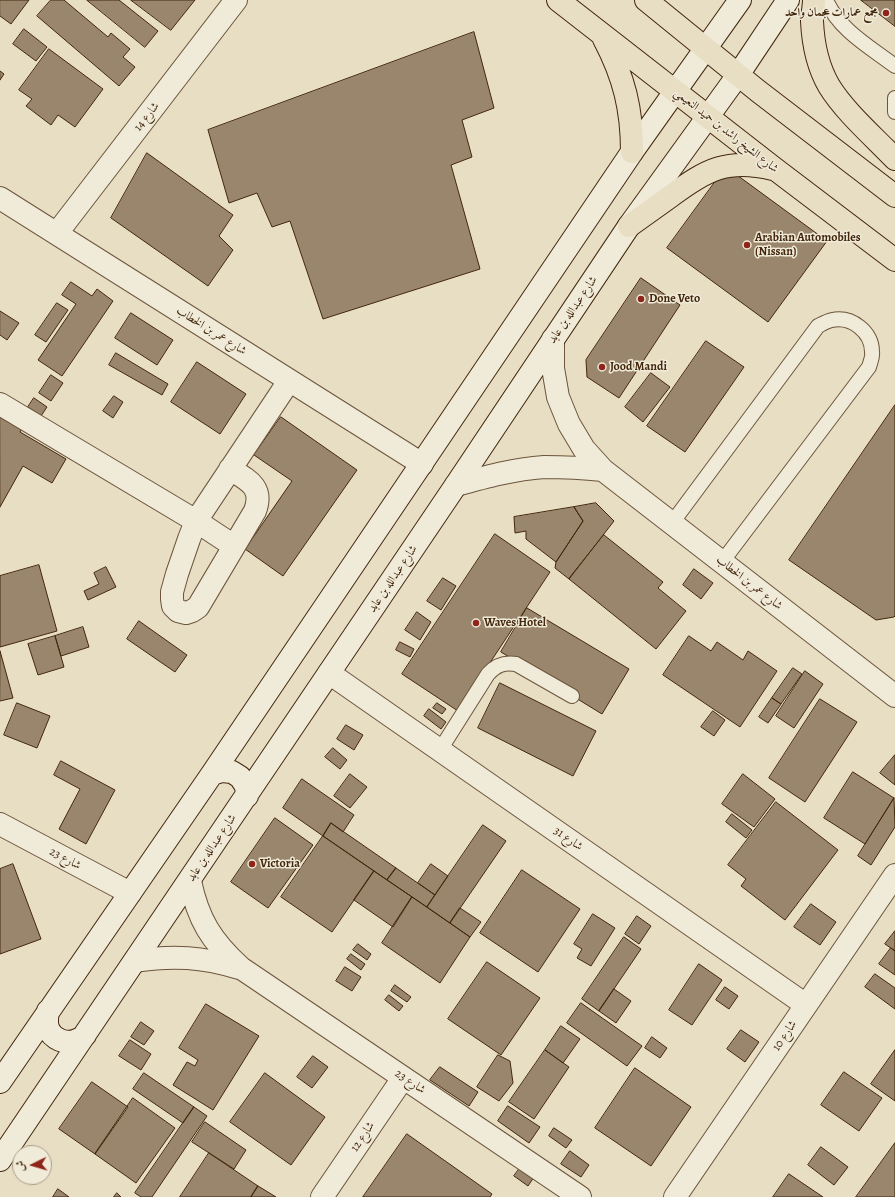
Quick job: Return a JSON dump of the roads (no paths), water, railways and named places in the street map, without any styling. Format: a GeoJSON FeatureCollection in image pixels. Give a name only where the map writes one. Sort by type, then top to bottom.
{"type":"FeatureCollection","features":[{"type":"Feature","properties":{"kind":"main road","name":"شارع الشيخ راشد بن حميد النعيمي"},"geometry":{"type":"LineString","coordinates":[[558,0],[602,36],[895,260]]}},
{"type":"Feature","properties":{"kind":"main road"},"geometry":{"type":"LineString","coordinates":[[646,0],[738,75],[895,196]]}},
{"type":"Feature","properties":{"kind":"main road"},"geometry":{"type":"LineString","coordinates":[[814,0],[812,21],[815,48],[819,65],[828,86],[841,104],[895,159]]}},
{"type":"Feature","properties":{"kind":"main road"},"geometry":{"type":"LineString","coordinates":[[602,36],[614,57],[627,98],[632,128],[632,152]]}},
{"type":"Feature","properties":{"kind":"main road"},"geometry":{"type":"LineString","coordinates":[[629,226],[709,171],[725,166],[742,165],[775,169]]}},
{"type":"Feature","properties":{"kind":"street","name":"شارع 14"},"geometry":{"type":"LineString","coordinates":[[57,233],[236,0]]}},
{"type":"Feature","properties":{"kind":"street"},"geometry":{"type":"LineString","coordinates":[[0,1082],[212,774],[632,152],[740,0]]}},
{"type":"Feature","properties":{"kind":"street","name":"شارع عبدالله بن عابد"},"geometry":{"type":"LineString","coordinates":[[0,1160],[190,881],[629,226],[738,75],[788,0]]}},
{"type":"Feature","properties":{"kind":"street","name":"شارع عمر بن الخطاب"},"geometry":{"type":"LineString","coordinates":[[0,198],[422,464]]}},
{"type":"Feature","properties":{"kind":"street","name":"شارع عمر بن الخطاب"},"geometry":{"type":"LineString","coordinates":[[553,339],[553,368],[558,397],[569,424],[584,449],[603,470],[895,696]]}},
{"type":"Feature","properties":{"kind":"street"},"geometry":{"type":"LineString","coordinates":[[230,469],[250,482],[255,488],[258,495],[258,503],[255,511],[198,607],[186,613],[178,611],[173,606],[172,592],[196,521],[230,469],[290,380]]}},
{"type":"Feature","properties":{"kind":"street"},"geometry":{"type":"LineString","coordinates":[[0,404],[196,521],[234,546]]}},
{"type":"Feature","properties":{"kind":"street"},"geometry":{"type":"LineString","coordinates":[[456,485],[484,477],[514,471],[544,468],[603,470]]}},
{"type":"Feature","properties":{"kind":"street","name":"شارع 31"},"geometry":{"type":"LineString","coordinates":[[329,673],[806,1005]]}},
{"type":"Feature","properties":{"kind":"street"},"geometry":{"type":"LineString","coordinates":[[212,774],[222,770],[232,772],[240,777],[246,786],[246,796]]}},
{"type":"Feature","properties":{"kind":"street","name":"شارع 23"},"geometry":{"type":"LineString","coordinates":[[0,824],[130,893]]}},
{"type":"Feature","properties":{"kind":"street","name":"شارع 10"},"geometry":{"type":"LineString","coordinates":[[675,1197],[895,875]]}},
{"type":"Feature","properties":{"kind":"street","name":"شارع 23"},"geometry":{"type":"LineString","coordinates":[[190,881],[194,901],[212,938],[225,954],[241,968],[580,1197]]}},
{"type":"Feature","properties":{"kind":"street","name":"شارع 23"},"geometry":{"type":"LineString","coordinates":[[136,961],[178,957],[199,958],[241,968]]}},
{"type":"Feature","properties":{"kind":"street"},"geometry":{"type":"LineString","coordinates":[[48,1012],[46,1020],[48,1029],[53,1036],[60,1041],[69,1042],[77,1040],[85,1035]]}},
{"type":"Feature","properties":{"kind":"street","name":"شارع 12"},"geometry":{"type":"LineString","coordinates":[[322,1197],[403,1078]]}},
{"type":"Feature","properties":{"kind":"lane"},"geometry":{"type":"LineString","coordinates":[[826,0],[834,15],[854,36],[895,66]]}},
{"type":"Feature","properties":{"kind":"lane"},"geometry":{"type":"LineString","coordinates":[[895,98],[895,112]]}},
{"type":"Feature","properties":{"kind":"lane"},"geometry":{"type":"LineString","coordinates":[[672,523],[818,326],[831,320],[847,320],[860,326],[869,338],[871,345],[872,352],[869,367],[722,562]]}},
{"type":"Feature","properties":{"kind":"lane"},"geometry":{"type":"LineString","coordinates":[[440,750],[488,674],[500,664],[516,664],[572,696]]}},
{"type":"Feature","properties":{"kind":"place","name":"مجمع عمارات عجمان واحد"},"geometry":{"type":"Point","coordinates":[886,13]}},
{"type":"Feature","properties":{"kind":"place","name":"Arabian Automobiles (Nissan)"},"geometry":{"type":"Point","coordinates":[747,245]}},
{"type":"Feature","properties":{"kind":"place","name":"Done Veto"},"geometry":{"type":"Point","coordinates":[641,299]}},
{"type":"Feature","properties":{"kind":"place","name":"Jood Mandi"},"geometry":{"type":"Point","coordinates":[602,367]}},
{"type":"Feature","properties":{"kind":"place","name":"Waves Hotel"},"geometry":{"type":"Point","coordinates":[476,623]}},
{"type":"Feature","properties":{"kind":"place","name":"Victoria"},"geometry":{"type":"Point","coordinates":[252,864]}}]}
